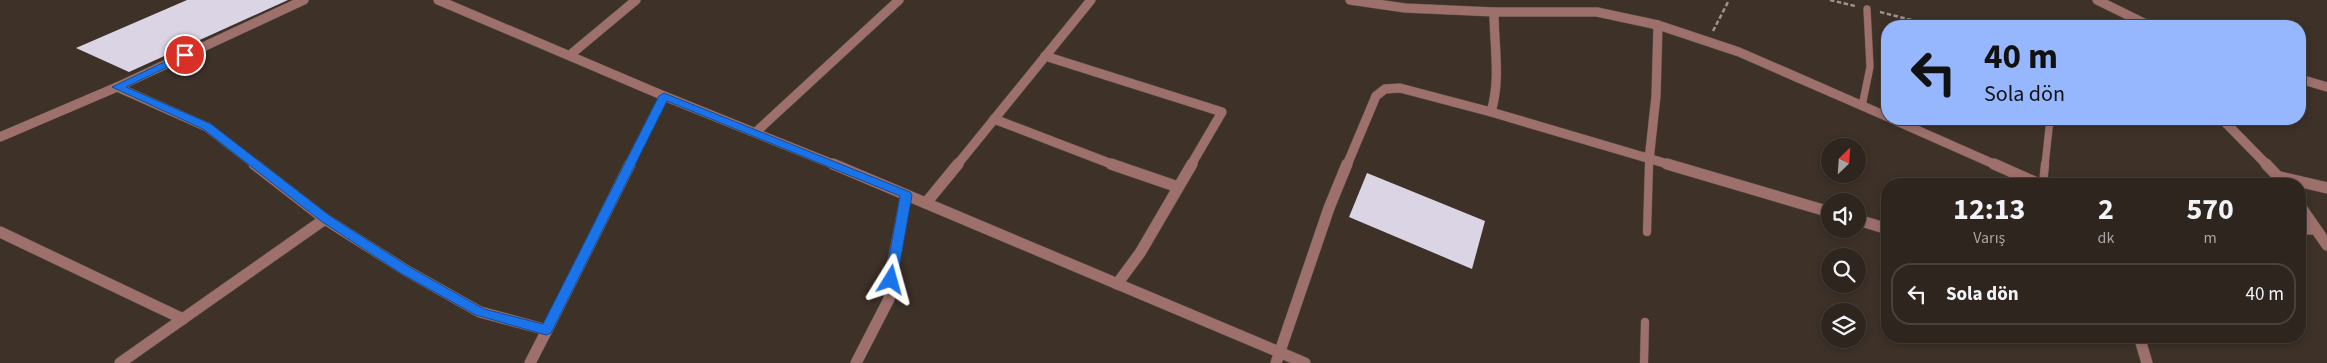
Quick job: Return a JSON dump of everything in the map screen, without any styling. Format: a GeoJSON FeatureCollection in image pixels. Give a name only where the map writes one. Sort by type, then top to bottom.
{"type":"FeatureCollection","features":[{"type":"Feature","properties":{"kind":"street"},"geometry":{"type":"LineString","coordinates":[[0,137],[117,87],[304,0]]}},
{"type":"Feature","properties":{"kind":"street"},"geometry":{"type":"LineString","coordinates":[[438,0],[1117,284],[1278,358],[1306,363]]}},
{"type":"Feature","properties":{"kind":"street"},"geometry":{"type":"LineString","coordinates":[[570,55],[636,0]]}},
{"type":"Feature","properties":{"kind":"street"},"geometry":{"type":"LineString","coordinates":[[756,132],[899,0]]}},
{"type":"Feature","properties":{"kind":"street"},"geometry":{"type":"LineString","coordinates":[[926,203],[1091,0]]}},
{"type":"Feature","properties":{"kind":"street"},"geometry":{"type":"LineString","coordinates":[[1350,0],[1405,8],[1494,12],[1597,12],[1658,25],[1708,41],[1881,114]]}},
{"type":"Feature","properties":{"kind":"street"},"geometry":{"type":"LineString","coordinates":[[2097,0],[2138,20]]}},
{"type":"Feature","properties":{"kind":"street"},"geometry":{"type":"LineString","coordinates":[[1491,112],[1498,91],[1499,78],[1493,33],[1494,12]]}},
{"type":"Feature","properties":{"kind":"street"},"geometry":{"type":"LineString","coordinates":[[1649,160],[1656,96],[1658,25]]}},
{"type":"Feature","properties":{"kind":"street"},"geometry":{"type":"LineString","coordinates":[[1045,56],[1222,112],[1140,252],[1117,284]]}},
{"type":"Feature","properties":{"kind":"street"},"geometry":{"type":"LineString","coordinates":[[2306,81],[2327,87]]}},
{"type":"Feature","properties":{"kind":"street"},"geometry":{"type":"LineString","coordinates":[[117,87],[207,127],[325,219],[407,271],[480,312],[546,330]]}},
{"type":"Feature","properties":{"kind":"street"},"geometry":{"type":"LineString","coordinates":[[1278,358],[1329,208],[1379,92],[1392,88],[1408,89],[1491,112],[1821,209]]}},
{"type":"Feature","properties":{"kind":"street"},"geometry":{"type":"LineString","coordinates":[[530,363],[664,96]]}},
{"type":"Feature","properties":{"kind":"street"},"geometry":{"type":"LineString","coordinates":[[994,119],[1145,177],[1178,187]]}},
{"type":"Feature","properties":{"kind":"street"},"geometry":{"type":"LineString","coordinates":[[1906,125],[2025,178]]}},
{"type":"Feature","properties":{"kind":"street"},"geometry":{"type":"LineString","coordinates":[[2228,125],[2280,178]]}},
{"type":"Feature","properties":{"kind":"street"},"geometry":{"type":"LineString","coordinates":[[2306,184],[2327,188]]}},
{"type":"Feature","properties":{"kind":"street"},"geometry":{"type":"LineString","coordinates":[[856,363],[889,299],[893,262],[906,195]]}},
{"type":"Feature","properties":{"kind":"street"},"geometry":{"type":"LineString","coordinates":[[2306,216],[2327,245]]}},
{"type":"Feature","properties":{"kind":"street"},"geometry":{"type":"LineString","coordinates":[[120,363],[325,219]]}},
{"type":"Feature","properties":{"kind":"street"},"geometry":{"type":"LineString","coordinates":[[1866,222],[1881,227]]}},
{"type":"Feature","properties":{"kind":"street"},"geometry":{"type":"LineString","coordinates":[[2306,229],[2314,229]]}},
{"type":"Feature","properties":{"kind":"street"},"geometry":{"type":"LineString","coordinates":[[0,232],[183,319]]}},
{"type":"Feature","properties":{"kind":"street"},"geometry":{"type":"LineString","coordinates":[[2141,343],[2147,363]]}},
{"type":"Feature","properties":{"kind":"lane"},"geometry":{"type":"LineString","coordinates":[[1862,106],[1870,67],[1867,9]]}},
{"type":"Feature","properties":{"kind":"lane"},"geometry":{"type":"LineString","coordinates":[[2044,178],[2049,125]]}},
{"type":"Feature","properties":{"kind":"lane"},"geometry":{"type":"LineString","coordinates":[[1647,232],[1649,160]]}},
{"type":"Feature","properties":{"kind":"lane"},"geometry":{"type":"LineString","coordinates":[[1644,363],[1645,322]]}},
{"type":"Feature","properties":{"kind":"path"},"geometry":{"type":"LineString","coordinates":[[1708,41],[1729,0]]}},
{"type":"Feature","properties":{"kind":"path"},"geometry":{"type":"LineString","coordinates":[[1830,0],[1911,20]]}},
{"type":"Feature","properties":{"kind":"building"},"geometry":{"type":"Polygon","coordinates":[[[187,0],[288,0],[129,72],[76,48],[187,0]]]}},
{"type":"Feature","properties":{"kind":"building"},"geometry":{"type":"Polygon","coordinates":[[[1367,173],[1485,221],[1472,269],[1349,217],[1367,173]]]}},
{"type":"Feature","properties":{"kind":"route"},"geometry":{"type":"LineString","coordinates":[[185,55],[117,87],[207,127],[325,219],[407,271],[480,312],[546,330],[664,96],[906,195],[891,280]]}}]}
